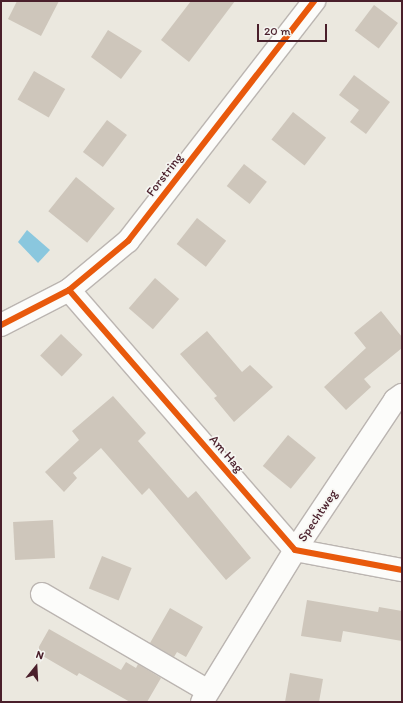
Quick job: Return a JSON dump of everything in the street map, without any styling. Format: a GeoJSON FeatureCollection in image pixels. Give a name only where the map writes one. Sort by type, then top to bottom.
{"type":"FeatureCollection","features":[{"type":"Feature","properties":{"kind":"street","name":"Forstring"},"geometry":{"type":"LineString","coordinates":[[1,324],[70,290],[128,241],[314,1]]}},
{"type":"Feature","properties":{"kind":"street","name":"Am Hag"},"geometry":{"type":"LineString","coordinates":[[70,290],[295,550]]}},
{"type":"Feature","properties":{"kind":"street","name":"Spechtweg"},"geometry":{"type":"LineString","coordinates":[[205,696],[295,550],[395,400],[402,395]]}},
{"type":"Feature","properties":{"kind":"street"},"geometry":{"type":"LineString","coordinates":[[295,550],[402,570]]}},
{"type":"Feature","properties":{"kind":"street"},"geometry":{"type":"LineString","coordinates":[[42,594],[205,696]]}},
{"type":"Feature","properties":{"kind":"water"},"geometry":{"type":"Polygon","coordinates":[[[27,230],[50,250],[38,263],[18,242],[27,230]]]}},
{"type":"Feature","properties":{"kind":"building"},"geometry":{"type":"Polygon","coordinates":[[[17,1],[59,1],[41,36],[8,19],[17,1]]]}},
{"type":"Feature","properties":{"kind":"building"},"geometry":{"type":"Polygon","coordinates":[[[191,1],[235,1],[189,62],[161,40],[191,1]]]}},
{"type":"Feature","properties":{"kind":"building"},"geometry":{"type":"Polygon","coordinates":[[[374,5],[398,23],[379,49],[355,31],[374,5]]]}},
{"type":"Feature","properties":{"kind":"building"},"geometry":{"type":"Polygon","coordinates":[[[108,30],[142,51],[121,79],[91,57],[108,30]]]}},
{"type":"Feature","properties":{"kind":"building"},"geometry":{"type":"Polygon","coordinates":[[[34,71],[65,89],[49,118],[18,100],[34,71]]]}},
{"type":"Feature","properties":{"kind":"building"},"geometry":{"type":"Polygon","coordinates":[[[354,75],[390,102],[366,134],[350,122],[359,110],[339,95],[354,75]]]}},
{"type":"Feature","properties":{"kind":"building"},"geometry":{"type":"Polygon","coordinates":[[[293,112],[326,138],[305,165],[271,140],[293,112]]]}},
{"type":"Feature","properties":{"kind":"building"},"geometry":{"type":"Polygon","coordinates":[[[107,120],[127,135],[103,167],[83,152],[107,120]]]}},
{"type":"Feature","properties":{"kind":"building"},"geometry":{"type":"Polygon","coordinates":[[[244,164],[267,182],[250,204],[227,186],[244,164]]]}},
{"type":"Feature","properties":{"kind":"building"},"geometry":{"type":"Polygon","coordinates":[[[76,177],[115,208],[87,243],[48,211],[76,177]]]}},
{"type":"Feature","properties":{"kind":"building"},"geometry":{"type":"Polygon","coordinates":[[[197,218],[226,241],[206,267],[177,244],[197,218]]]}},
{"type":"Feature","properties":{"kind":"building"},"geometry":{"type":"Polygon","coordinates":[[[155,278],[179,299],[153,329],[129,308],[155,278]]]}},
{"type":"Feature","properties":{"kind":"building"},"geometry":{"type":"Polygon","coordinates":[[[381,311],[402,337],[402,348],[364,379],[371,387],[346,410],[324,387],[366,348],[354,333],[381,311]]]}},
{"type":"Feature","properties":{"kind":"building"},"geometry":{"type":"Polygon","coordinates":[[[207,331],[242,372],[250,365],[273,387],[234,422],[214,398],[217,396],[180,354],[207,331]]]}},
{"type":"Feature","properties":{"kind":"building"},"geometry":{"type":"Polygon","coordinates":[[[61,334],[83,355],[62,376],[40,356],[61,334]]]}},
{"type":"Feature","properties":{"kind":"building"},"geometry":{"type":"Polygon","coordinates":[[[113,396],[146,433],[138,441],[188,498],[196,491],[251,558],[226,580],[149,488],[142,495],[101,448],[73,473],[77,478],[64,492],[45,472],[79,440],[72,431],[113,396]]]}},
{"type":"Feature","properties":{"kind":"building"},"geometry":{"type":"Polygon","coordinates":[[[288,435],[316,458],[291,489],[263,466],[288,435]]]}},
{"type":"Feature","properties":{"kind":"building"},"geometry":{"type":"Polygon","coordinates":[[[53,520],[55,558],[15,560],[13,522],[53,520]]]}},
{"type":"Feature","properties":{"kind":"building"},"geometry":{"type":"Polygon","coordinates":[[[102,556],[132,568],[119,600],[89,588],[102,556]]]}},
{"type":"Feature","properties":{"kind":"building"},"geometry":{"type":"Polygon","coordinates":[[[307,600],[378,612],[379,607],[402,611],[402,641],[343,631],[341,642],[301,636],[307,600]]]}},
{"type":"Feature","properties":{"kind":"building"},"geometry":{"type":"Polygon","coordinates":[[[170,608],[203,627],[186,657],[177,652],[174,657],[150,643],[170,608]]]}},
{"type":"Feature","properties":{"kind":"building"},"geometry":{"type":"Polygon","coordinates":[[[49,629],[121,670],[126,662],[136,668],[138,664],[161,678],[147,702],[130,702],[79,673],[77,676],[36,652],[49,629]]]}},
{"type":"Feature","properties":{"kind":"building"},"geometry":{"type":"Polygon","coordinates":[[[290,673],[323,679],[319,702],[285,702],[290,673]]]}},
{"type":"Feature","properties":{"kind":"cycle path"},"geometry":{"type":"LineString","coordinates":[[1,325],[69,290],[128,241],[314,1]]}},
{"type":"Feature","properties":{"kind":"cycle path"},"geometry":{"type":"LineString","coordinates":[[69,290],[295,550],[402,570]]}}]}
